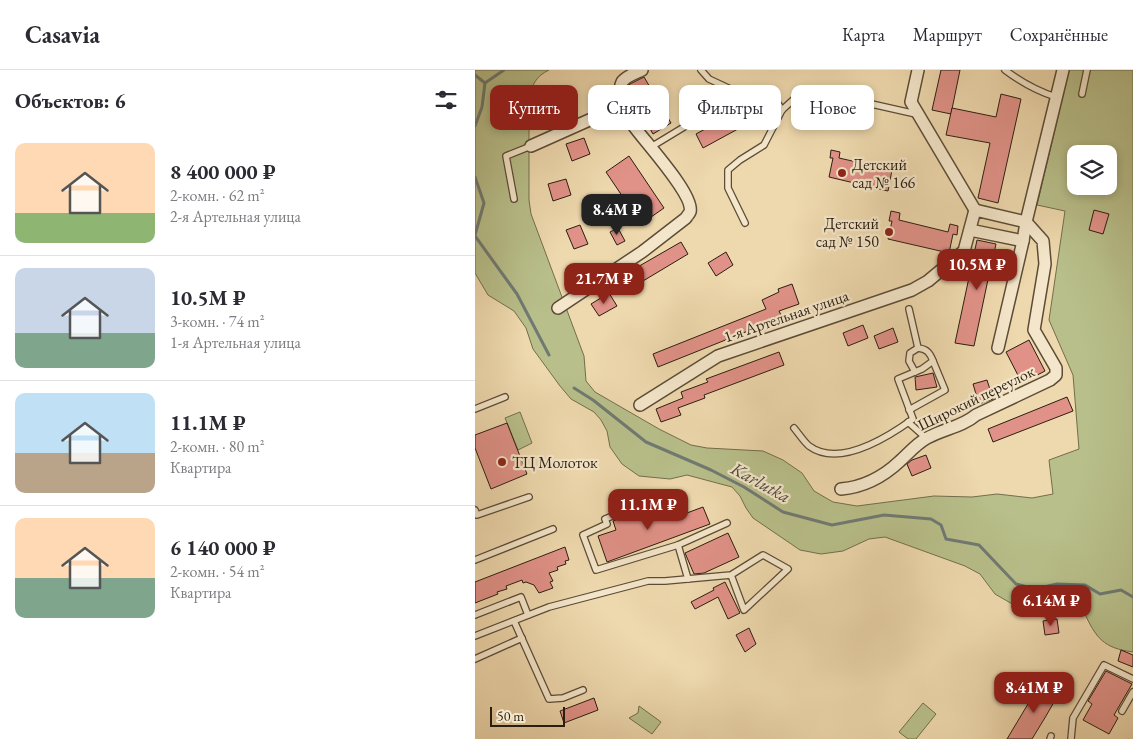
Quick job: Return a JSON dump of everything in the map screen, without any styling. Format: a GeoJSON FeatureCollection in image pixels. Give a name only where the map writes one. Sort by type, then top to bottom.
{"type":"FeatureCollection","features":[{"type":"Feature","properties":{"kind":"street"},"geometry":{"type":"LineString","coordinates":[[621,85],[626,78],[642,70]]}},
{"type":"Feature","properties":{"kind":"street"},"geometry":{"type":"LineString","coordinates":[[918,70],[911,102],[975,210],[1026,222]]}},
{"type":"Feature","properties":{"kind":"street"},"geometry":{"type":"LineString","coordinates":[[998,348],[1063,70]]}},
{"type":"Feature","properties":{"kind":"street"},"geometry":{"type":"LineString","coordinates":[[531,146],[588,121]]}},
{"type":"Feature","properties":{"kind":"street"},"geometry":{"type":"LineString","coordinates":[[558,308],[643,252],[686,218],[690,212],[690,205],[686,195],[637,130]]}},
{"type":"Feature","properties":{"kind":"street","name":"1-я Артельная улица"},"geometry":{"type":"LineString","coordinates":[[640,405],[718,356],[912,290],[929,281],[964,251],[975,210]]}},
{"type":"Feature","properties":{"kind":"street","name":"Широкий переулок"},"geometry":{"type":"LineString","coordinates":[[841,489],[852,488],[884,476],[911,449],[927,438],[968,422],[976,415],[1050,380],[1056,375],[1056,368],[1034,330],[1045,264],[1043,241],[1026,222]]}},
{"type":"Feature","properties":{"kind":"street"},"geometry":{"type":"LineString","coordinates":[[970,230],[1023,241]]}},
{"type":"Feature","properties":{"kind":"lane"},"geometry":{"type":"LineString","coordinates":[[701,70],[709,79],[739,93],[760,92],[773,96],[782,110]]}},
{"type":"Feature","properties":{"kind":"lane"},"geometry":{"type":"LineString","coordinates":[[1007,70],[1012,76],[1041,93],[1056,97]]}},
{"type":"Feature","properties":{"kind":"lane"},"geometry":{"type":"LineString","coordinates":[[1082,94],[1087,70]]}},
{"type":"Feature","properties":{"kind":"lane"},"geometry":{"type":"LineString","coordinates":[[745,223],[728,188],[728,170],[740,160],[765,145],[782,110],[805,89],[919,114]]}},
{"type":"Feature","properties":{"kind":"lane"},"geometry":{"type":"LineString","coordinates":[[651,147],[679,130]]}},
{"type":"Feature","properties":{"kind":"lane"},"geometry":{"type":"LineString","coordinates":[[514,199],[506,156],[531,146]]}},
{"type":"Feature","properties":{"kind":"lane"},"geometry":{"type":"LineString","coordinates":[[909,309],[918,348]]}},
{"type":"Feature","properties":{"kind":"lane"},"geometry":{"type":"LineString","coordinates":[[909,410],[945,390],[930,354],[925,349],[918,348],[911,353],[909,361],[915,372]]}},
{"type":"Feature","properties":{"kind":"lane"},"geometry":{"type":"LineString","coordinates":[[794,428],[809,446],[825,453],[837,453],[868,446],[889,436],[913,419],[898,379],[933,362]]}},
{"type":"Feature","properties":{"kind":"lane"},"geometry":{"type":"LineString","coordinates":[[475,409],[505,397]]}},
{"type":"Feature","properties":{"kind":"lane"},"geometry":{"type":"LineString","coordinates":[[908,422],[927,438]]}},
{"type":"Feature","properties":{"kind":"lane"},"geometry":{"type":"LineString","coordinates":[[476,513],[529,497]]}},
{"type":"Feature","properties":{"kind":"lane"},"geometry":{"type":"LineString","coordinates":[[664,501],[648,507],[647,502],[605,519],[607,524],[583,535],[596,570],[678,545],[727,522]]}},
{"type":"Feature","properties":{"kind":"lane"},"geometry":{"type":"LineString","coordinates":[[475,560],[553,529]]}},
{"type":"Feature","properties":{"kind":"lane"},"geometry":{"type":"LineString","coordinates":[[678,545],[688,579]]}},
{"type":"Feature","properties":{"kind":"lane"},"geometry":{"type":"LineString","coordinates":[[475,636],[549,607],[648,581],[731,575],[763,555],[788,569],[745,610],[731,575]]}},
{"type":"Feature","properties":{"kind":"lane"},"geometry":{"type":"LineString","coordinates":[[475,615],[521,597],[528,615]]}},
{"type":"Feature","properties":{"kind":"lane"},"geometry":{"type":"LineString","coordinates":[[514,621],[549,699],[563,698],[583,690]]}},
{"type":"Feature","properties":{"kind":"lane"},"geometry":{"type":"LineString","coordinates":[[475,659],[522,638]]}},
{"type":"Feature","properties":{"kind":"lane"},"geometry":{"type":"LineString","coordinates":[[1071,739],[1073,718],[1104,665],[1133,679]]}},
{"type":"Feature","properties":{"kind":"lane"},"geometry":{"type":"LineString","coordinates":[[1122,711],[1133,692]]}},
{"type":"Feature","properties":{"kind":"green space"},"geometry":{"type":"Polygon","coordinates":[[[475,70],[549,70],[541,75],[534,85],[490,85],[490,130],[529,130],[529,200],[531,214],[584,356],[586,381],[595,392],[691,445],[707,448],[763,451],[783,460],[802,473],[814,491],[833,502],[857,506],[934,496],[972,497],[997,494],[1032,498],[1053,494],[1049,460],[1079,449],[1073,375],[1049,320],[1065,211],[1037,205],[1069,70],[1133,70],[1133,652],[1114,648],[1102,640],[1093,629],[1084,612],[1068,605],[1043,612],[1014,605],[995,594],[980,574],[965,566],[885,537],[869,539],[843,551],[821,554],[800,550],[753,518],[740,496],[732,487],[687,475],[670,479],[639,476],[622,464],[610,447],[607,431],[594,412],[571,399],[560,386],[533,349],[526,328],[514,311],[488,295],[475,273],[475,70]]]}},
{"type":"Feature","properties":{"kind":"green space"},"geometry":{"type":"Polygon","coordinates":[[[520,412],[532,443],[518,450],[505,418],[520,412]]]}},
{"type":"Feature","properties":{"kind":"green space"},"geometry":{"type":"Polygon","coordinates":[[[923,703],[936,714],[916,739],[908,739],[899,732],[923,703]]]}},
{"type":"Feature","properties":{"kind":"green space"},"geometry":{"type":"Polygon","coordinates":[[[639,706],[661,722],[652,734],[629,718],[638,713],[639,706]]]}},
{"type":"Feature","properties":{"kind":"building"},"geometry":{"type":"Polygon","coordinates":[[[941,70],[960,70],[951,114],[932,110],[941,70]]]}},
{"type":"Feature","properties":{"kind":"building"},"geometry":{"type":"Polygon","coordinates":[[[644,77],[649,85],[629,85],[644,77]]]}},
{"type":"Feature","properties":{"kind":"building"},"geometry":{"type":"Polygon","coordinates":[[[1001,94],[1021,99],[998,203],[978,198],[990,143],[946,135],[952,108],[996,117],[1001,94]]]}},
{"type":"Feature","properties":{"kind":"building"},"geometry":{"type":"Polygon","coordinates":[[[651,130],[660,130],[653,134],[651,130]]]}},
{"type":"Feature","properties":{"kind":"building"},"geometry":{"type":"Polygon","coordinates":[[[703,130],[736,130],[703,148],[696,134],[703,130]]]}},
{"type":"Feature","properties":{"kind":"building"},"geometry":{"type":"Polygon","coordinates":[[[584,138],[590,154],[572,161],[566,144],[584,138]]]}},
{"type":"Feature","properties":{"kind":"building"},"geometry":{"type":"Polygon","coordinates":[[[831,150],[840,152],[839,158],[892,170],[888,191],[829,177],[833,158],[830,158],[831,150]]]}},
{"type":"Feature","properties":{"kind":"building"},"geometry":{"type":"Polygon","coordinates":[[[629,156],[664,208],[641,224],[606,172],[629,156]]]}},
{"type":"Feature","properties":{"kind":"building"},"geometry":{"type":"Polygon","coordinates":[[[566,179],[571,195],[553,201],[548,184],[566,179]]]}},
{"type":"Feature","properties":{"kind":"building"},"geometry":{"type":"Polygon","coordinates":[[[1094,210],[1109,214],[1103,234],[1089,230],[1094,210]]]}},
{"type":"Feature","properties":{"kind":"building"},"geometry":{"type":"Polygon","coordinates":[[[891,211],[900,213],[899,220],[948,232],[950,224],[958,226],[957,235],[953,234],[949,253],[888,239],[892,221],[889,221],[891,211]]]}},
{"type":"Feature","properties":{"kind":"building"},"geometry":{"type":"Polygon","coordinates":[[[580,225],[588,244],[574,249],[566,230],[580,225]]]}},
{"type":"Feature","properties":{"kind":"building"},"geometry":{"type":"Polygon","coordinates":[[[618,228],[625,241],[617,245],[610,232],[618,228]]]}},
{"type":"Feature","properties":{"kind":"building"},"geometry":{"type":"Polygon","coordinates":[[[977,240],[996,244],[992,262],[1010,266],[1008,274],[990,270],[974,346],[955,343],[977,240]]]}},
{"type":"Feature","properties":{"kind":"building"},"geometry":{"type":"Polygon","coordinates":[[[681,242],[688,254],[623,293],[615,280],[681,242]]]}},
{"type":"Feature","properties":{"kind":"building"},"geometry":{"type":"Polygon","coordinates":[[[726,252],[733,265],[716,276],[708,263],[726,252]]]}},
{"type":"Feature","properties":{"kind":"building"},"geometry":{"type":"Polygon","coordinates":[[[792,284],[799,304],[779,311],[781,315],[767,321],[768,323],[658,367],[653,354],[766,309],[762,300],[779,292],[778,289],[792,284]]]}},
{"type":"Feature","properties":{"kind":"building"},"geometry":{"type":"Polygon","coordinates":[[[609,293],[617,306],[599,316],[591,304],[609,293]]]}},
{"type":"Feature","properties":{"kind":"building"},"geometry":{"type":"Polygon","coordinates":[[[863,325],[868,338],[848,346],[843,333],[863,325]]]}},
{"type":"Feature","properties":{"kind":"building"},"geometry":{"type":"Polygon","coordinates":[[[893,328],[898,342],[879,349],[874,336],[893,328]]]}},
{"type":"Feature","properties":{"kind":"building"},"geometry":{"type":"Polygon","coordinates":[[[1029,340],[1045,371],[1022,383],[1006,352],[1029,340]]]}},
{"type":"Feature","properties":{"kind":"building"},"geometry":{"type":"Polygon","coordinates":[[[779,352],[784,365],[704,395],[705,398],[678,408],[681,415],[661,422],[656,409],[683,398],[681,392],[708,382],[706,379],[779,352]]]}},
{"type":"Feature","properties":{"kind":"building"},"geometry":{"type":"Polygon","coordinates":[[[933,373],[937,387],[916,390],[915,377],[933,373]]]}},
{"type":"Feature","properties":{"kind":"building"},"geometry":{"type":"Polygon","coordinates":[[[987,380],[993,399],[979,404],[973,384],[987,380]]]}},
{"type":"Feature","properties":{"kind":"building"},"geometry":{"type":"Polygon","coordinates":[[[1067,397],[1073,411],[993,442],[988,429],[1067,397]]]}},
{"type":"Feature","properties":{"kind":"building","name":"ТЦ Молоток"},"geometry":{"type":"Polygon","coordinates":[[[507,423],[527,474],[491,489],[475,448],[475,435],[507,423]]]}},
{"type":"Feature","properties":{"kind":"building"},"geometry":{"type":"Polygon","coordinates":[[[926,455],[931,468],[912,476],[907,464],[926,455]]]}},
{"type":"Feature","properties":{"kind":"building"},"geometry":{"type":"Polygon","coordinates":[[[703,507],[710,524],[607,562],[598,536],[616,530],[613,521],[644,508],[649,518],[665,512],[668,520],[703,507]]]}},
{"type":"Feature","properties":{"kind":"building"},"geometry":{"type":"Polygon","coordinates":[[[728,533],[739,557],[704,573],[694,574],[685,553],[728,533]]]}},
{"type":"Feature","properties":{"kind":"building"},"geometry":{"type":"Polygon","coordinates":[[[565,547],[569,560],[565,561],[566,564],[557,567],[558,570],[549,573],[553,581],[550,582],[553,588],[539,593],[534,585],[526,582],[523,583],[522,580],[506,586],[507,589],[497,592],[498,594],[475,603],[475,582],[565,547]]]}},
{"type":"Feature","properties":{"kind":"building"},"geometry":{"type":"Polygon","coordinates":[[[725,582],[740,613],[728,619],[718,597],[695,609],[691,602],[725,582]]]}},
{"type":"Feature","properties":{"kind":"building"},"geometry":{"type":"Polygon","coordinates":[[[1057,619],[1059,633],[1045,635],[1043,621],[1057,619]]]}},
{"type":"Feature","properties":{"kind":"building"},"geometry":{"type":"Polygon","coordinates":[[[749,628],[756,644],[745,652],[736,635],[749,628]]]}},
{"type":"Feature","properties":{"kind":"building"},"geometry":{"type":"Polygon","coordinates":[[[1121,650],[1133,655],[1133,667],[1118,661],[1121,650]]]}},
{"type":"Feature","properties":{"kind":"building"},"geometry":{"type":"Polygon","coordinates":[[[1106,671],[1132,684],[1114,715],[1118,718],[1109,734],[1083,720],[1092,704],[1088,701],[1106,671]]]}},
{"type":"Feature","properties":{"kind":"building"},"geometry":{"type":"Polygon","coordinates":[[[1040,684],[1058,695],[1046,716],[1032,739],[1007,739],[1040,684]]]}},
{"type":"Feature","properties":{"kind":"building"},"geometry":{"type":"Polygon","coordinates":[[[594,698],[598,710],[564,723],[560,711],[594,698]]]}},
{"type":"Feature","properties":{"kind":"waterway"},"geometry":{"type":"LineString","coordinates":[[485,83],[504,70]]}},
{"type":"Feature","properties":{"kind":"waterway","name":"Karlutka"},"geometry":{"type":"LineString","coordinates":[[475,75],[485,83],[482,107],[475,126]]}},
{"type":"Feature","properties":{"kind":"waterway","name":"Karlutka"},"geometry":{"type":"LineString","coordinates":[[475,177],[484,203],[475,235]]}},
{"type":"Feature","properties":{"kind":"waterway","name":"Karlutka"},"geometry":{"type":"LineString","coordinates":[[475,236],[517,294],[549,355]]}},
{"type":"Feature","properties":{"kind":"waterway","name":"Karlutka"},"geometry":{"type":"LineString","coordinates":[[574,388],[593,400],[646,442],[711,470],[744,487],[783,512],[832,525],[884,515],[931,519],[941,525],[946,539],[979,545],[1016,584],[1035,589],[1057,584],[1085,585],[1100,594],[1121,590],[1133,597]]}},
{"type":"Feature","properties":{"kind":"place","name":"Детский сад № 166"},"geometry":{"type":"Point","coordinates":[842,173]}},
{"type":"Feature","properties":{"kind":"place","name":"Детский сад № 150"},"geometry":{"type":"Point","coordinates":[889,232]}},
{"type":"Feature","properties":{"kind":"place","name":"ТЦ Молоток"},"geometry":{"type":"Point","coordinates":[502,462]}}]}
